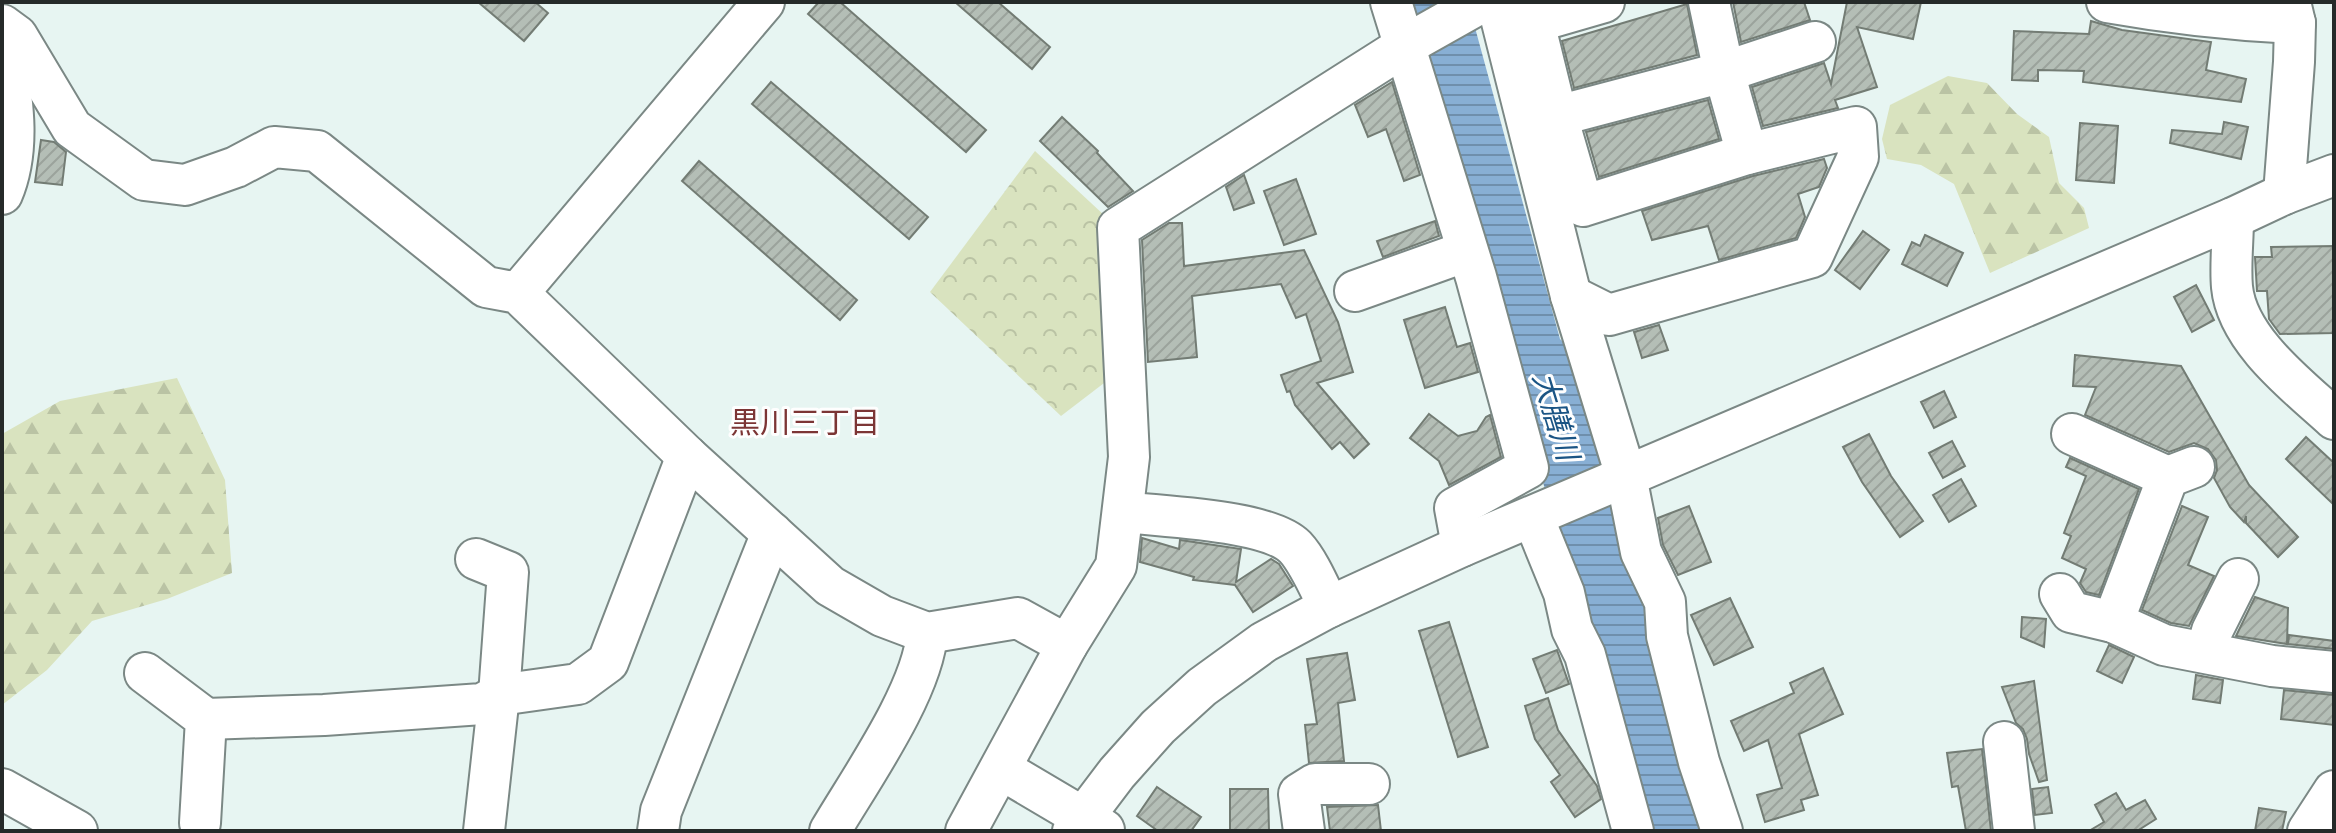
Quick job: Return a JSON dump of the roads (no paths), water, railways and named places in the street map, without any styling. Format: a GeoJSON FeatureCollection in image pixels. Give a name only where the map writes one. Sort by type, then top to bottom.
{"type":"FeatureCollection","features":[{"type":"Feature","properties":{"kind":"street"},"geometry":{"type":"LineString","coordinates":[[518,293],[764,2]]}},
{"type":"Feature","properties":{"kind":"street"},"geometry":{"type":"LineString","coordinates":[[1391,2],[1408,44],[1528,468],[1455,508],[1462,546]]}},
{"type":"Feature","properties":{"kind":"street"},"geometry":{"type":"LineString","coordinates":[[1604,2],[1532,12],[1542,98],[1571,296],[1641,552],[1665,602],[1667,636],[1699,762],[1722,831]]}},
{"type":"Feature","properties":{"kind":"street"},"geometry":{"type":"LineString","coordinates":[[1709,2],[1724,72],[1747,154]]}},
{"type":"Feature","properties":{"kind":"street"},"geometry":{"type":"LineString","coordinates":[[2107,2],[2175,13],[2292,12],[2284,194]]}},
{"type":"Feature","properties":{"kind":"street"},"geometry":{"type":"LineString","coordinates":[[966,831],[1067,645],[1116,566],[1129,457],[1118,228],[1408,44],[1486,3],[1542,98],[1583,206],[1747,154],[1856,127],[1858,157],[1812,257],[1609,315],[1571,296]]}},
{"type":"Feature","properties":{"kind":"street"},"geometry":{"type":"LineString","coordinates":[[2,27],[17,36],[72,128],[144,180],[185,185],[236,167],[274,147],[317,151],[486,287],[518,293],[687,456],[830,586],[882,616],[927,633],[1018,618],[1067,645]]}},
{"type":"Feature","properties":{"kind":"street"},"geometry":{"type":"LineString","coordinates":[[2,27],[14,116],[10,175],[2,194]]}},
{"type":"Feature","properties":{"kind":"street"},"geometry":{"type":"LineString","coordinates":[[1542,98],[1724,72],[1815,42]]}},
{"type":"Feature","properties":{"kind":"street"},"geometry":{"type":"LineString","coordinates":[[1001,769],[1087,827],[1117,773],[1158,727],[1202,687],[1264,642],[1329,607],[1462,546],[2334,175]]}},
{"type":"Feature","properties":{"kind":"street"},"geometry":{"type":"LineString","coordinates":[[2233,218],[2232,290],[2243,322],[2267,356],[2334,419]]}},
{"type":"Feature","properties":{"kind":"street"},"geometry":{"type":"LineString","coordinates":[[1355,291],[1467,251]]}},
{"type":"Feature","properties":{"kind":"street"},"geometry":{"type":"LineString","coordinates":[[2072,434],[2181,472],[2113,622]]}},
{"type":"Feature","properties":{"kind":"street"},"geometry":{"type":"LineString","coordinates":[[145,673],[206,719],[324,715],[482,704],[499,695],[578,684],[608,662],[687,456]]}},
{"type":"Feature","properties":{"kind":"street"},"geometry":{"type":"LineString","coordinates":[[1124,512],[1255,528],[1283,538],[1297,549],[1329,607]]}},
{"type":"Feature","properties":{"kind":"street"},"geometry":{"type":"LineString","coordinates":[[1538,514],[1564,593],[1572,629],[1585,655],[1633,831]]}},
{"type":"Feature","properties":{"kind":"street"},"geometry":{"type":"LineString","coordinates":[[658,831],[661,811],[772,533]]}},
{"type":"Feature","properties":{"kind":"street"},"geometry":{"type":"LineString","coordinates":[[476,559],[508,572],[484,831]]}},
{"type":"Feature","properties":{"kind":"street"},"geometry":{"type":"LineString","coordinates":[[2206,652],[2212,631],[2238,579]]}},
{"type":"Feature","properties":{"kind":"street"},"geometry":{"type":"LineString","coordinates":[[2060,594],[2071,612],[2113,622],[2164,645],[2272,666],[2334,672]]}},
{"type":"Feature","properties":{"kind":"street"},"geometry":{"type":"LineString","coordinates":[[830,831],[894,725],[926,652],[927,633]]}},
{"type":"Feature","properties":{"kind":"street"},"geometry":{"type":"LineString","coordinates":[[200,823],[206,719]]}},
{"type":"Feature","properties":{"kind":"street"},"geometry":{"type":"LineString","coordinates":[[2004,742],[2014,831]]}},
{"type":"Feature","properties":{"kind":"street"},"geometry":{"type":"LineString","coordinates":[[1304,831],[1299,794],[1315,784],[1369,784]]}},
{"type":"Feature","properties":{"kind":"street"},"geometry":{"type":"LineString","coordinates":[[2,789],[77,831]]}},
{"type":"Feature","properties":{"kind":"water","name":"大膳川"},"geometry":{"type":"Polygon","coordinates":[[[1405,2],[1468,2],[1560,339],[1577,355],[1714,831],[1652,831],[1557,534],[1471,216],[1405,2]]]}},
{"type":"Feature","properties":{"kind":"district","name":"黒川三丁目"},"geometry":{"type":"Point","coordinates":[805,422]}}]}
